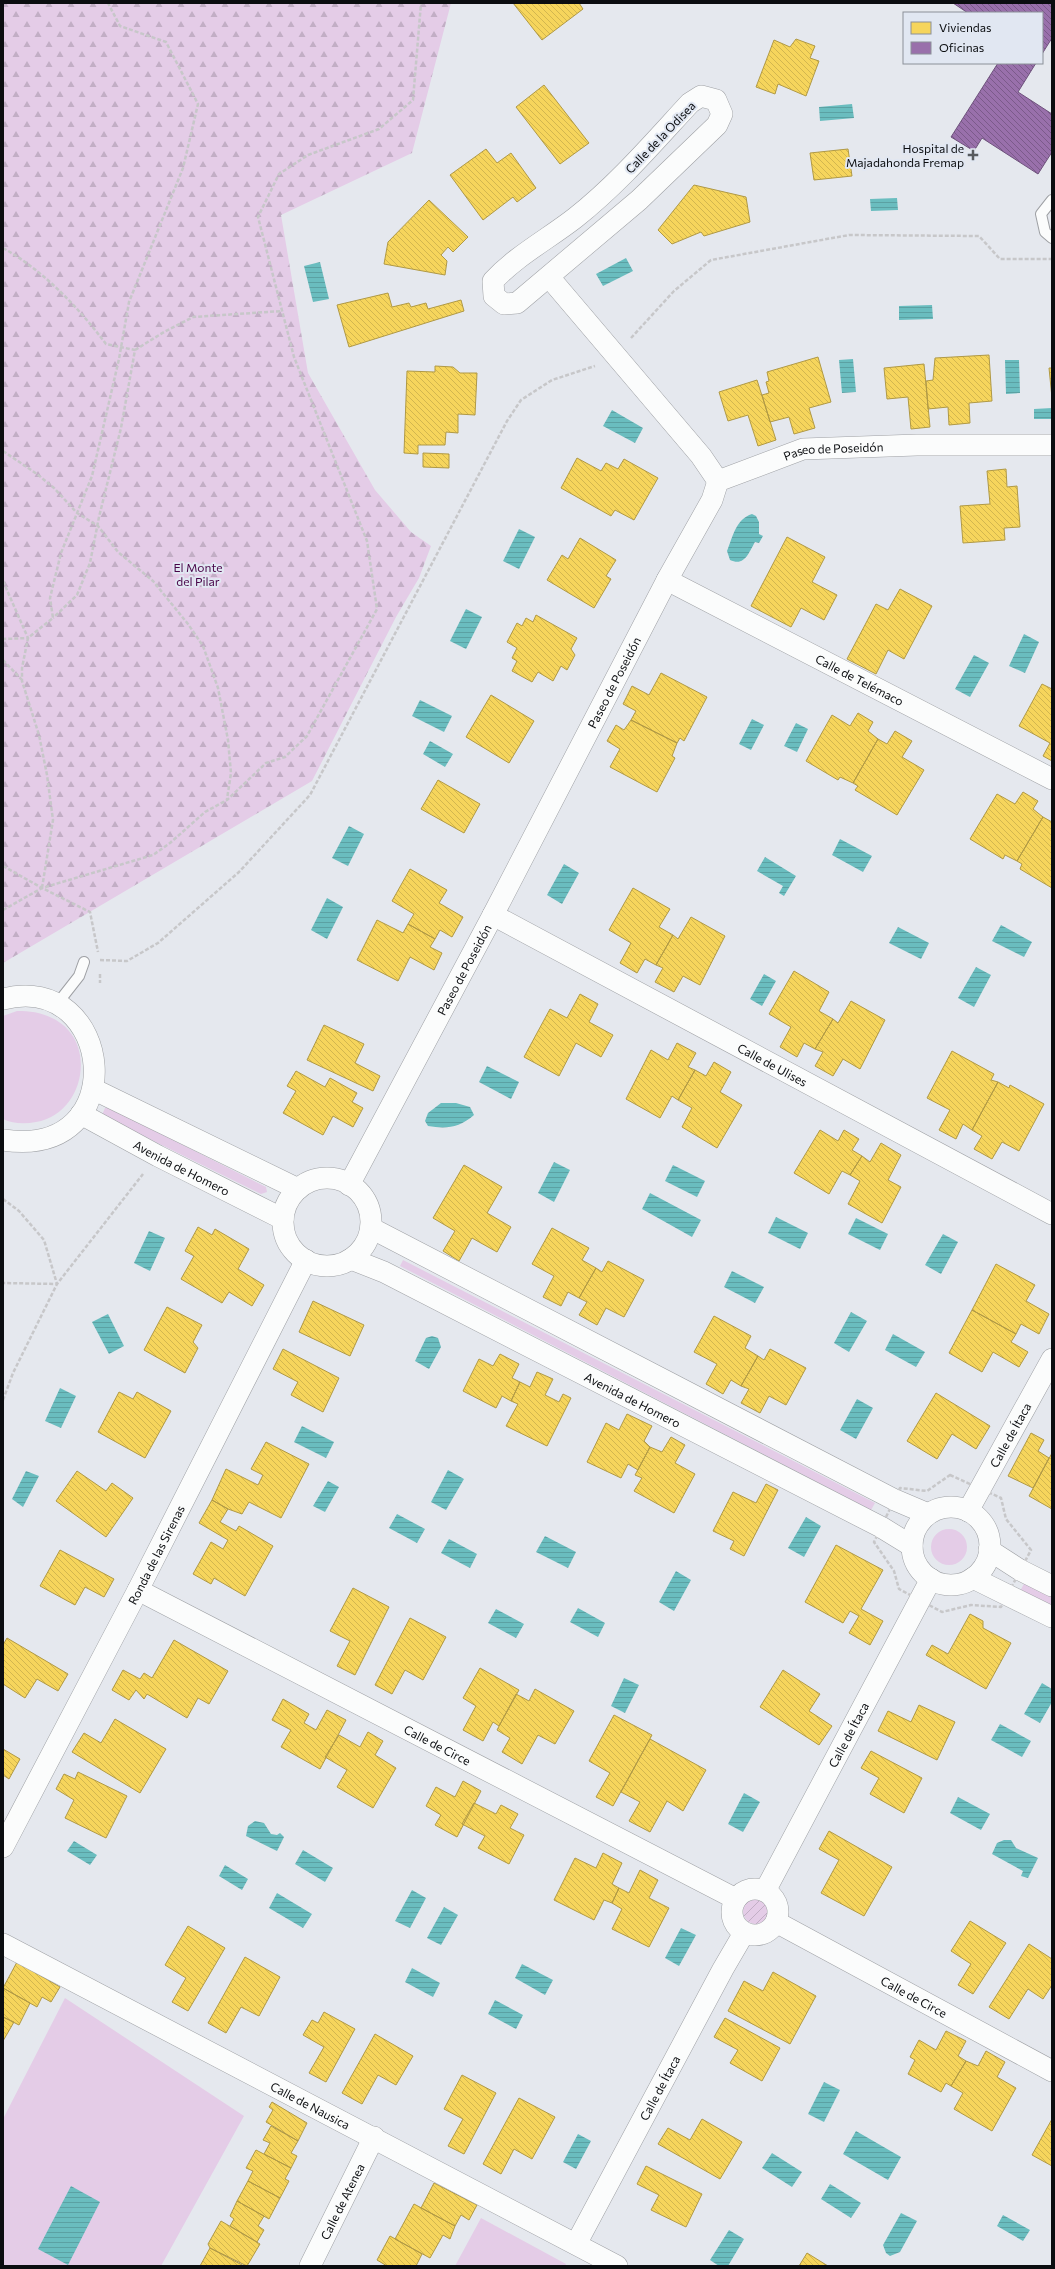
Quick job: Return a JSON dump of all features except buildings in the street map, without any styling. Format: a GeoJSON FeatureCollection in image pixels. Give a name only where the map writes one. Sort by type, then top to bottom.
{"type":"FeatureCollection","features":[{"type":"Feature","properties":{"kind":"street","name":"Calle de la Odisea"},"geometry":{"type":"LineString","coordinates":[[701,96],[716,100],[722,114],[717,125],[639,200],[549,277],[517,303],[504,304],[494,296],[492,281],[503,270],[575,218],[622,178],[690,103],[701,96]]}},
{"type":"Feature","properties":{"kind":"street"},"geometry":{"type":"LineString","coordinates":[[549,277],[702,456],[718,481]]}},
{"type":"Feature","properties":{"kind":"street","name":"Paseo de Poseidón"},"geometry":{"type":"LineString","coordinates":[[350,1185],[493,915],[667,580],[712,500],[718,481],[803,449],[917,445],[1052,445]]}},
{"type":"Feature","properties":{"kind":"street","name":"Calle de Telémaco"},"geometry":{"type":"LineString","coordinates":[[667,580],[1052,779]]}},
{"type":"Feature","properties":{"kind":"street","name":"Calle de Ulises"},"geometry":{"type":"LineString","coordinates":[[493,915],[1052,1214]]}},
{"type":"Feature","properties":{"kind":"street"},"geometry":{"type":"LineString","coordinates":[[3,999],[14,996],[37,997],[57,1004],[76,1020],[90,1040],[96,1065],[93,1089],[81,1114],[65,1129],[45,1140],[23,1143],[3,1140]]}},
{"type":"Feature","properties":{"kind":"street"},"geometry":{"type":"LineString","coordinates":[[93,1089],[298,1189]]}},
{"type":"Feature","properties":{"kind":"street","name":"Avenida de Homero"},"geometry":{"type":"LineString","coordinates":[[81,1114],[158,1156],[283,1219]]}},
{"type":"Feature","properties":{"kind":"street"},"geometry":{"type":"LineString","coordinates":[[323,1178],[337,1180],[350,1185],[359,1193],[366,1203],[370,1215],[371,1228],[367,1240],[361,1250],[352,1259],[329,1266],[317,1265],[306,1260],[296,1253],[288,1243],[284,1232],[283,1219],[285,1208],[298,1189],[309,1182],[323,1178]]}},
{"type":"Feature","properties":{"kind":"street"},"geometry":{"type":"LineString","coordinates":[[371,1228],[895,1500],[928,1514]]}},
{"type":"Feature","properties":{"kind":"street","name":"Avenida de Homero"},"geometry":{"type":"LineString","coordinates":[[352,1259],[391,1275],[881,1527],[912,1546]]}},
{"type":"Feature","properties":{"kind":"street","name":"Ronda de las Sirenas"},"geometry":{"type":"LineString","coordinates":[[3,1847],[138,1590],[306,1260]]}},
{"type":"Feature","properties":{"kind":"street","name":"Calle de Ítaca"},"geometry":{"type":"LineString","coordinates":[[968,1511],[1052,1359]]}},
{"type":"Feature","properties":{"kind":"street"},"geometry":{"type":"LineString","coordinates":[[958,1507],[968,1511],[978,1518],[985,1528],[989,1538],[987,1561],[974,1578],[953,1585],[942,1584],[931,1579],[917,1565],[912,1546],[914,1534],[919,1523],[928,1514],[937,1509],[958,1507]]}},
{"type":"Feature","properties":{"kind":"street"},"geometry":{"type":"LineString","coordinates":[[989,1550],[1020,1570],[1052,1586]]}},
{"type":"Feature","properties":{"kind":"street"},"geometry":{"type":"LineString","coordinates":[[974,1578],[1052,1617]]}},
{"type":"Feature","properties":{"kind":"street","name":"Calle de Ítaca"},"geometry":{"type":"LineString","coordinates":[[765,1891],[931,1579]]}},
{"type":"Feature","properties":{"kind":"street","name":"Calle de Circe"},"geometry":{"type":"LineString","coordinates":[[138,1590],[736,1899]]}},
{"type":"Feature","properties":{"kind":"street"},"geometry":{"type":"LineString","coordinates":[[752,1889],[765,1891],[771,1895],[778,1907],[776,1922],[766,1933],[752,1935],[744,1933],[735,1924],[732,1918],[733,1905],[736,1899],[746,1891],[752,1889]]}},
{"type":"Feature","properties":{"kind":"street","name":"Calle de Circe"},"geometry":{"type":"LineString","coordinates":[[776,1922],[1052,2071]]}},
{"type":"Feature","properties":{"kind":"street","name":"Calle de Ítaca"},"geometry":{"type":"LineString","coordinates":[[576,2244],[723,1969],[744,1933]]}},
{"type":"Feature","properties":{"kind":"street","name":"Calle de Nausica"},"geometry":{"type":"LineString","coordinates":[[3,1944],[374,2137],[617,2266]]}},
{"type":"Feature","properties":{"kind":"street","name":"Calle de Atenea"},"geometry":{"type":"LineString","coordinates":[[310,2266],[374,2137]]}},
{"type":"Feature","properties":{"kind":"lane"},"geometry":{"type":"LineString","coordinates":[[1052,200],[1041,214],[1045,232],[1052,238]]}},
{"type":"Feature","properties":{"kind":"lane"},"geometry":{"type":"LineString","coordinates":[[57,1004],[79,976],[84,962]]}},
{"type":"Feature","properties":{"kind":"path"},"geometry":{"type":"LineString","coordinates":[[53,618],[50,598],[61,553],[92,476],[121,348],[129,302],[183,168],[198,104],[166,42],[120,26],[108,3]]}},
{"type":"Feature","properties":{"kind":"path"},"geometry":{"type":"LineString","coordinates":[[3,910],[42,888],[153,855],[170,843],[205,812],[227,800],[266,763],[285,757],[307,736],[377,609],[367,541],[294,357],[258,217],[279,174],[308,155],[379,129],[413,100],[421,3]]}},
{"type":"Feature","properties":{"kind":"path"},"geometry":{"type":"LineString","coordinates":[[629,340],[674,291],[711,260],[849,235],[979,236],[1000,259],[1052,259]]}},
{"type":"Feature","properties":{"kind":"path"},"geometry":{"type":"LineString","coordinates":[[3,248],[49,282],[83,313],[106,344],[121,348],[135,350],[164,332],[193,317],[282,311]]}},
{"type":"Feature","properties":{"kind":"path"},"geometry":{"type":"LineString","coordinates":[[3,639],[28,638],[53,618],[77,595],[90,563],[121,428],[135,350]]}},
{"type":"Feature","properties":{"kind":"path"},"geometry":{"type":"LineString","coordinates":[[3,866],[42,888],[90,912],[98,942],[99,960],[127,962],[158,943],[239,872],[310,795],[507,421],[521,400],[552,380],[597,365]]}},
{"type":"Feature","properties":{"kind":"path"},"geometry":{"type":"LineString","coordinates":[[3,451],[54,488],[77,513],[98,526],[118,552],[153,581],[188,624],[203,646],[218,688],[228,740],[231,773],[227,800]]}},
{"type":"Feature","properties":{"kind":"path"},"geometry":{"type":"LineString","coordinates":[[3,581],[28,638],[22,668],[22,681],[39,735],[53,820],[42,888]]}},
{"type":"Feature","properties":{"kind":"path"},"geometry":{"type":"LineString","coordinates":[[3,660],[22,681]]}},
{"type":"Feature","properties":{"kind":"path"},"geometry":{"type":"LineString","coordinates":[[3,1400],[13,1373],[57,1284],[144,1172]]}},
{"type":"Feature","properties":{"kind":"path"},"geometry":{"type":"LineString","coordinates":[[3,1199],[19,1211],[44,1240],[57,1284]]}},
{"type":"Feature","properties":{"kind":"path"},"geometry":{"type":"LineString","coordinates":[[3,1283],[57,1284]]}},
{"type":"Feature","properties":{"kind":"path"},"geometry":{"type":"LineString","coordinates":[[950,1475],[980,1489],[1001,1498],[1006,1519],[1030,1550],[1001,1607],[971,1605],[942,1612],[899,1588],[894,1571],[874,1542],[900,1488],[927,1491],[950,1475]]}},
{"type":"Feature","properties":{"kind":"green space","name":"El Monte del Pilar"},"geometry":{"type":"Polygon","coordinates":[[[3,3],[451,3],[412,153],[281,215],[308,373],[375,490],[411,532],[431,546],[419,578],[396,617],[312,781],[3,963],[3,3]]]}},
{"type":"Feature","properties":{"kind":"green space"},"geometry":{"type":"Polygon","coordinates":[[[17,1011],[43,1014],[67,1028],[76,1042],[81,1058],[80,1075],[75,1091],[66,1105],[53,1116],[32,1123],[15,1123],[3,1119],[3,1016],[17,1011]]]}},
{"type":"Feature","properties":{"kind":"green space"},"geometry":{"type":"Polygon","coordinates":[[[105,1108],[110,1108],[266,1187],[267,1192],[261,1194],[107,1118],[102,1115],[105,1108]]]}},
{"type":"Feature","properties":{"kind":"green space"},"geometry":{"type":"Polygon","coordinates":[[[403,1260],[875,1503],[871,1510],[400,1266],[403,1260]]]}},
{"type":"Feature","properties":{"kind":"green space"},"geometry":{"type":"Polygon","coordinates":[[[949,1529],[962,1534],[967,1547],[962,1560],[949,1565],[936,1560],[931,1547],[936,1534],[949,1529]]]}},
{"type":"Feature","properties":{"kind":"green space"},"geometry":{"type":"Polygon","coordinates":[[[1025,1582],[1052,1595],[1052,1610],[1019,1593],[1025,1582]]]}},
{"type":"Feature","properties":{"kind":"green space"},"geometry":{"type":"Polygon","coordinates":[[[756,1898],[765,1902],[769,1911],[765,1920],[756,1924],[747,1920],[743,1911],[747,1902],[756,1898]]]}},
{"type":"Feature","properties":{"kind":"green space"},"geometry":{"type":"Polygon","coordinates":[[[65,1998],[244,2116],[161,2266],[3,2266],[3,2119],[65,1998]]]}},
{"type":"Feature","properties":{"kind":"green space"},"geometry":{"type":"Polygon","coordinates":[[[481,2218],[566,2264],[565,2266],[455,2266],[481,2218]]]}},
{"type":"Feature","properties":{"kind":"water"},"geometry":{"type":"Polygon","coordinates":[[[852,104],[854,118],[820,121],[819,107],[852,104]]]}},
{"type":"Feature","properties":{"kind":"water"},"geometry":{"type":"Polygon","coordinates":[[[897,198],[898,210],[871,211],[870,199],[897,198]]]}},
{"type":"Feature","properties":{"kind":"water"},"geometry":{"type":"Polygon","coordinates":[[[626,258],[633,271],[603,286],[596,274],[626,258]]]}},
{"type":"Feature","properties":{"kind":"water"},"geometry":{"type":"Polygon","coordinates":[[[320,262],[329,299],[313,302],[304,266],[320,262]]]}},
{"type":"Feature","properties":{"kind":"water"},"geometry":{"type":"Polygon","coordinates":[[[932,305],[933,319],[899,320],[899,306],[932,305]]]}},
{"type":"Feature","properties":{"kind":"water"},"geometry":{"type":"Polygon","coordinates":[[[853,359],[856,392],[842,393],[839,360],[853,359]]]}},
{"type":"Feature","properties":{"kind":"water"},"geometry":{"type":"Polygon","coordinates":[[[1005,360],[1019,360],[1020,393],[1006,394],[1005,360]]]}},
{"type":"Feature","properties":{"kind":"water"},"geometry":{"type":"Polygon","coordinates":[[[1052,408],[1052,419],[1034,419],[1034,409],[1052,408]]]}},
{"type":"Feature","properties":{"kind":"water"},"geometry":{"type":"Polygon","coordinates":[[[612,410],[643,428],[635,443],[603,426],[612,410]]]}},
{"type":"Feature","properties":{"kind":"water"},"geometry":{"type":"Polygon","coordinates":[[[752,514],[756,516],[759,522],[759,534],[763,536],[759,543],[755,542],[743,560],[735,562],[730,560],[727,551],[733,534],[742,520],[752,514]]]}},
{"type":"Feature","properties":{"kind":"water"},"geometry":{"type":"Polygon","coordinates":[[[519,529],[535,537],[519,569],[503,561],[519,529]]]}},
{"type":"Feature","properties":{"kind":"water"},"geometry":{"type":"Polygon","coordinates":[[[466,609],[482,617],[466,649],[450,641],[466,609]]]}},
{"type":"Feature","properties":{"kind":"water"},"geometry":{"type":"Polygon","coordinates":[[[1024,634],[1039,642],[1025,673],[1009,666],[1024,634]]]}},
{"type":"Feature","properties":{"kind":"water"},"geometry":{"type":"Polygon","coordinates":[[[974,655],[989,663],[970,697],[955,689],[974,655]]]}},
{"type":"Feature","properties":{"kind":"water"},"geometry":{"type":"Polygon","coordinates":[[[420,700],[452,716],[444,732],[412,716],[420,700]]]}},
{"type":"Feature","properties":{"kind":"water"},"geometry":{"type":"Polygon","coordinates":[[[752,719],[764,725],[751,750],[739,744],[752,719]]]}},
{"type":"Feature","properties":{"kind":"water"},"geometry":{"type":"Polygon","coordinates":[[[796,723],[808,729],[797,752],[784,746],[796,723]]]}},
{"type":"Feature","properties":{"kind":"water"},"geometry":{"type":"Polygon","coordinates":[[[430,741],[453,754],[445,767],[423,754],[430,741]]]}},
{"type":"Feature","properties":{"kind":"water"},"geometry":{"type":"Polygon","coordinates":[[[349,826],[364,834],[348,866],[332,858],[349,826]]]}},
{"type":"Feature","properties":{"kind":"water"},"geometry":{"type":"Polygon","coordinates":[[[840,839],[872,856],[863,872],[832,855],[840,839]]]}},
{"type":"Feature","properties":{"kind":"water"},"geometry":{"type":"Polygon","coordinates":[[[765,857],[796,876],[784,896],[779,893],[783,886],[757,871],[765,857]]]}},
{"type":"Feature","properties":{"kind":"water"},"geometry":{"type":"Polygon","coordinates":[[[564,864],[579,873],[562,904],[547,895],[564,864]]]}},
{"type":"Feature","properties":{"kind":"water"},"geometry":{"type":"Polygon","coordinates":[[[327,898],[343,907],[327,939],[311,930],[327,898]]]}},
{"type":"Feature","properties":{"kind":"water"},"geometry":{"type":"Polygon","coordinates":[[[1001,925],[1032,942],[1024,957],[992,941],[1001,925]]]}},
{"type":"Feature","properties":{"kind":"water"},"geometry":{"type":"Polygon","coordinates":[[[898,927],[929,943],[921,959],[889,943],[898,927]]]}},
{"type":"Feature","properties":{"kind":"water"},"geometry":{"type":"Polygon","coordinates":[[[976,967],[991,975],[974,1007],[958,998],[976,967]]]}},
{"type":"Feature","properties":{"kind":"water"},"geometry":{"type":"Polygon","coordinates":[[[764,974],[776,981],[762,1006],[750,999],[764,974]]]}},
{"type":"Feature","properties":{"kind":"water"},"geometry":{"type":"Polygon","coordinates":[[[487,1066],[519,1082],[511,1099],[479,1082],[487,1066]]]}},
{"type":"Feature","properties":{"kind":"water"},"geometry":{"type":"Polygon","coordinates":[[[441,1103],[456,1103],[470,1107],[474,1115],[458,1125],[447,1127],[428,1126],[425,1121],[428,1113],[441,1103]]]}},
{"type":"Feature","properties":{"kind":"water"},"geometry":{"type":"Polygon","coordinates":[[[554,1162],[570,1170],[554,1202],[538,1193],[554,1162]]]}},
{"type":"Feature","properties":{"kind":"water"},"geometry":{"type":"Polygon","coordinates":[[[673,1165],[705,1181],[697,1197],[665,1181],[673,1165]]]}},
{"type":"Feature","properties":{"kind":"water"},"geometry":{"type":"Polygon","coordinates":[[[650,1193],[701,1220],[692,1237],[642,1209],[650,1193]]]}},
{"type":"Feature","properties":{"kind":"water"},"geometry":{"type":"Polygon","coordinates":[[[776,1217],[808,1233],[800,1249],[768,1233],[776,1217]]]}},
{"type":"Feature","properties":{"kind":"water"},"geometry":{"type":"Polygon","coordinates":[[[856,1218],[888,1234],[880,1250],[848,1234],[856,1218]]]}},
{"type":"Feature","properties":{"kind":"water"},"geometry":{"type":"Polygon","coordinates":[[[149,1231],[165,1238],[150,1271],[134,1263],[149,1231]]]}},
{"type":"Feature","properties":{"kind":"water"},"geometry":{"type":"Polygon","coordinates":[[[943,1234],[958,1242],[941,1274],[925,1265],[943,1234]]]}},
{"type":"Feature","properties":{"kind":"water"},"geometry":{"type":"Polygon","coordinates":[[[732,1271],[764,1287],[755,1303],[724,1287],[732,1271]]]}},
{"type":"Feature","properties":{"kind":"water"},"geometry":{"type":"Polygon","coordinates":[[[851,1312],[867,1321],[849,1352],[834,1343],[851,1312]]]}},
{"type":"Feature","properties":{"kind":"water"},"geometry":{"type":"Polygon","coordinates":[[[108,1314],[124,1346],[109,1354],[92,1322],[108,1314]]]}},
{"type":"Feature","properties":{"kind":"water"},"geometry":{"type":"Polygon","coordinates":[[[893,1334],[925,1352],[916,1367],[885,1350],[893,1334]]]}},
{"type":"Feature","properties":{"kind":"water"},"geometry":{"type":"Polygon","coordinates":[[[432,1336],[438,1338],[441,1347],[429,1369],[415,1361],[426,1338],[432,1336]]]}},
{"type":"Feature","properties":{"kind":"water"},"geometry":{"type":"Polygon","coordinates":[[[60,1388],[76,1396],[61,1428],[45,1421],[60,1388]]]}},
{"type":"Feature","properties":{"kind":"water"},"geometry":{"type":"Polygon","coordinates":[[[857,1399],[873,1408],[856,1439],[840,1430],[857,1399]]]}},
{"type":"Feature","properties":{"kind":"water"},"geometry":{"type":"Polygon","coordinates":[[[302,1426],[334,1442],[326,1458],[294,1442],[302,1426]]]}},
{"type":"Feature","properties":{"kind":"water"},"geometry":{"type":"Polygon","coordinates":[[[448,1470],[464,1479],[446,1510],[431,1502],[448,1470]]]}},
{"type":"Feature","properties":{"kind":"water"},"geometry":{"type":"Polygon","coordinates":[[[26,1471],[39,1476],[23,1507],[12,1499],[26,1471]]]}},
{"type":"Feature","properties":{"kind":"water"},"geometry":{"type":"Polygon","coordinates":[[[328,1481],[339,1487],[325,1512],[313,1506],[328,1481]]]}},
{"type":"Feature","properties":{"kind":"water"},"geometry":{"type":"Polygon","coordinates":[[[397,1514],[425,1529],[417,1543],[389,1528],[397,1514]]]}},
{"type":"Feature","properties":{"kind":"water"},"geometry":{"type":"Polygon","coordinates":[[[806,1517],[821,1526],[804,1557],[788,1548],[806,1517]]]}},
{"type":"Feature","properties":{"kind":"water"},"geometry":{"type":"Polygon","coordinates":[[[545,1536],[576,1552],[568,1568],[536,1552],[545,1536]]]}},
{"type":"Feature","properties":{"kind":"water"},"geometry":{"type":"Polygon","coordinates":[[[449,1539],[477,1554],[470,1568],[441,1553],[449,1539]]]}},
{"type":"Feature","properties":{"kind":"water"},"geometry":{"type":"Polygon","coordinates":[[[676,1571],[691,1580],[674,1611],[659,1602],[676,1571]]]}},
{"type":"Feature","properties":{"kind":"water"},"geometry":{"type":"Polygon","coordinates":[[[578,1608],[605,1623],[598,1637],[570,1622],[578,1608]]]}},
{"type":"Feature","properties":{"kind":"water"},"geometry":{"type":"Polygon","coordinates":[[[496,1609],[524,1624],[516,1638],[488,1623],[496,1609]]]}},
{"type":"Feature","properties":{"kind":"water"},"geometry":{"type":"Polygon","coordinates":[[[624,1678],[639,1685],[625,1713],[611,1706],[624,1678]]]}},
{"type":"Feature","properties":{"kind":"water"},"geometry":{"type":"Polygon","coordinates":[[[1042,1683],[1052,1689],[1052,1702],[1040,1723],[1024,1714],[1042,1683]]]}},
{"type":"Feature","properties":{"kind":"water"},"geometry":{"type":"Polygon","coordinates":[[[1000,1724],[1031,1741],[1022,1757],[991,1740],[1000,1724]]]}},
{"type":"Feature","properties":{"kind":"water"},"geometry":{"type":"Polygon","coordinates":[[[744,1793],[760,1802],[743,1832],[728,1824],[744,1793]]]}},
{"type":"Feature","properties":{"kind":"water"},"geometry":{"type":"Polygon","coordinates":[[[958,1797],[990,1814],[981,1830],[950,1813],[958,1797]]]}},
{"type":"Feature","properties":{"kind":"water"},"geometry":{"type":"Polygon","coordinates":[[[255,1821],[264,1823],[271,1834],[277,1835],[280,1833],[284,1837],[277,1851],[246,1836],[248,1826],[255,1821]]]}},
{"type":"Feature","properties":{"kind":"water"},"geometry":{"type":"Polygon","coordinates":[[[1004,1840],[1011,1840],[1016,1848],[1038,1858],[1028,1878],[1021,1876],[1023,1871],[992,1854],[997,1843],[1004,1840]]]}},
{"type":"Feature","properties":{"kind":"water"},"geometry":{"type":"Polygon","coordinates":[[[74,1841],[97,1855],[90,1865],[67,1851],[74,1841]]]}},
{"type":"Feature","properties":{"kind":"water"},"geometry":{"type":"Polygon","coordinates":[[[303,1850],[333,1868],[325,1882],[295,1864],[303,1850]]]}},
{"type":"Feature","properties":{"kind":"water"},"geometry":{"type":"Polygon","coordinates":[[[225,1865],[248,1879],[242,1890],[219,1876],[225,1865]]]}},
{"type":"Feature","properties":{"kind":"water"},"geometry":{"type":"Polygon","coordinates":[[[412,1890],[426,1898],[410,1928],[395,1921],[412,1890]]]}},
{"type":"Feature","properties":{"kind":"water"},"geometry":{"type":"Polygon","coordinates":[[[277,1893],[312,1914],[303,1928],[269,1908],[277,1893]]]}},
{"type":"Feature","properties":{"kind":"water"},"geometry":{"type":"Polygon","coordinates":[[[444,1907],[458,1915],[441,1945],[427,1938],[444,1907]]]}},
{"type":"Feature","properties":{"kind":"water"},"geometry":{"type":"Polygon","coordinates":[[[681,1928],[696,1935],[679,1966],[665,1958],[681,1928]]]}},
{"type":"Feature","properties":{"kind":"water"},"geometry":{"type":"Polygon","coordinates":[[[522,1964],[553,1980],[545,1995],[515,1978],[522,1964]]]}},
{"type":"Feature","properties":{"kind":"water"},"geometry":{"type":"Polygon","coordinates":[[[412,1968],[440,1983],[433,1997],[405,1982],[412,1968]]]}},
{"type":"Feature","properties":{"kind":"water"},"geometry":{"type":"Polygon","coordinates":[[[495,2000],[523,2015],[516,2029],[488,2014],[495,2000]]]}},
{"type":"Feature","properties":{"kind":"water"},"geometry":{"type":"Polygon","coordinates":[[[824,2082],[840,2090],[824,2122],[808,2114],[824,2082]]]}},
{"type":"Feature","properties":{"kind":"water"},"geometry":{"type":"Polygon","coordinates":[[[856,2131],[901,2157],[888,2180],[843,2154],[856,2131]]]}},
{"type":"Feature","properties":{"kind":"water"},"geometry":{"type":"Polygon","coordinates":[[[578,2134],[591,2141],[576,2169],[563,2162],[578,2134]]]}},
{"type":"Feature","properties":{"kind":"water"},"geometry":{"type":"Polygon","coordinates":[[[772,2153],[802,2172],[792,2187],[762,2168],[772,2153]]]}},
{"type":"Feature","properties":{"kind":"water"},"geometry":{"type":"Polygon","coordinates":[[[830,2184],[861,2203],[851,2218],[821,2199],[830,2184]]]}},
{"type":"Feature","properties":{"kind":"water"},"geometry":{"type":"Polygon","coordinates":[[[71,2186],[100,2202],[68,2265],[38,2249],[71,2186]]]}},
{"type":"Feature","properties":{"kind":"water"},"geometry":{"type":"Polygon","coordinates":[[[901,2213],[917,2221],[900,2252],[890,2256],[886,2253],[883,2245],[901,2213]]]}},
{"type":"Feature","properties":{"kind":"water"},"geometry":{"type":"Polygon","coordinates":[[[1003,2215],[1030,2230],[1023,2241],[997,2226],[1003,2215]]]}},
{"type":"Feature","properties":{"kind":"water"},"geometry":{"type":"Polygon","coordinates":[[[729,2230],[744,2239],[728,2266],[719,2266],[710,2260],[729,2230]]]}},
{"type":"Feature","properties":{"kind":"place","name":"Hospital de Majadahonda Fremap"},"geometry":{"type":"Point","coordinates":[973,155]}}]}
